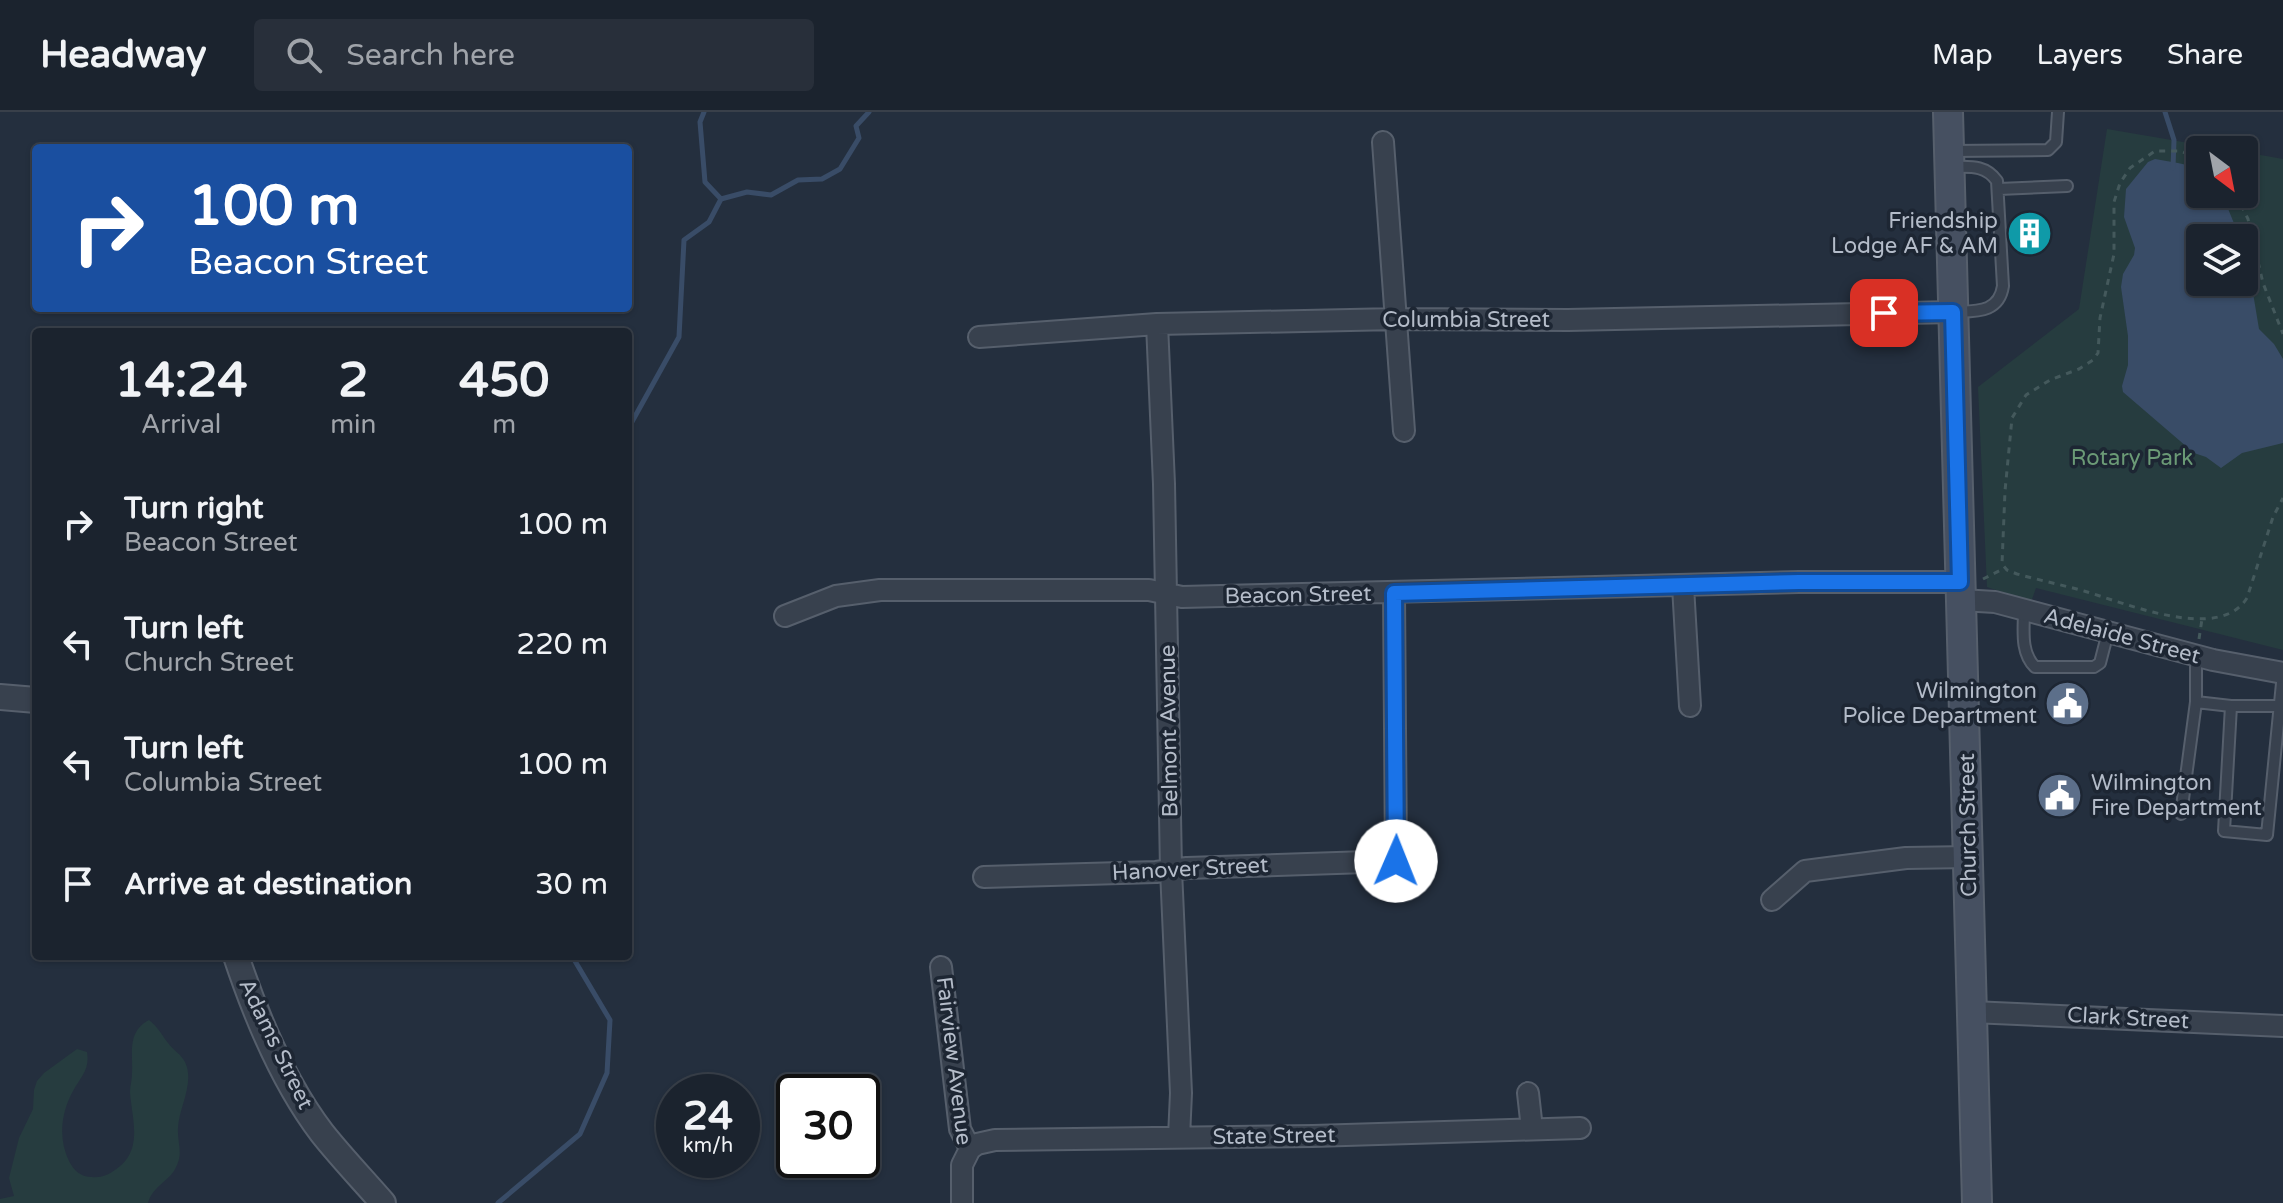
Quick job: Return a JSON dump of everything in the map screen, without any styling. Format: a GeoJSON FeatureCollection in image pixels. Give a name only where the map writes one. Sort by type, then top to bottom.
{"type":"FeatureCollection","features":[{"type":"Feature","properties":{"kind":"main road","name":"Church Street"},"geometry":{"type":"LineString","coordinates":[[1948,112],[1953,312],[1967,588],[1977,1203]]}},
{"type":"Feature","properties":{"kind":"street"},"geometry":{"type":"LineString","coordinates":[[1383,142],[1404,431]]}},
{"type":"Feature","properties":{"kind":"street","name":"Columbia Street"},"geometry":{"type":"LineString","coordinates":[[979,337],[1157,324],[1953,312]]}},
{"type":"Feature","properties":{"kind":"street","name":"Belmont Avenue"},"geometry":{"type":"LineString","coordinates":[[1157,324],[1167,594],[1171,870],[1181,1093],[1179,1137]]}},
{"type":"Feature","properties":{"kind":"street"},"geometry":{"type":"LineString","coordinates":[[1683,586],[1690,706]]}},
{"type":"Feature","properties":{"kind":"street","name":"Beacon Street"},"geometry":{"type":"LineString","coordinates":[[785,616],[836,596],[880,590],[1149,590],[1182,597],[1683,586],[1967,588]]}},
{"type":"Feature","properties":{"kind":"street","name":"Adelaide Street"},"geometry":{"type":"LineString","coordinates":[[1967,588],[1986,600],[2196,656],[2283,673]]}},
{"type":"Feature","properties":{"kind":"street","name":"Hanover Street"},"geometry":{"type":"LineString","coordinates":[[984,877],[1396,861],[1394,593]]}},
{"type":"Feature","properties":{"kind":"street"},"geometry":{"type":"LineString","coordinates":[[0,697],[32,700]]}},
{"type":"Feature","properties":{"kind":"street"},"geometry":{"type":"LineString","coordinates":[[1772,900],[1805,871],[1906,858],[1969,857]]}},
{"type":"Feature","properties":{"kind":"street","name":"Adams Street"},"geometry":{"type":"LineString","coordinates":[[238,960],[270,1040],[301,1101],[322,1132],[383,1203]]}},
{"type":"Feature","properties":{"kind":"street","name":"Fairview Avenue"},"geometry":{"type":"LineString","coordinates":[[941,967],[960,1129],[970,1149],[962,1165],[962,1203]]}},
{"type":"Feature","properties":{"kind":"street","name":"Clark Street"},"geometry":{"type":"LineString","coordinates":[[1972,1012],[2283,1026]]}},
{"type":"Feature","properties":{"kind":"street"},"geometry":{"type":"LineString","coordinates":[[1528,1093],[1532,1129]]}},
{"type":"Feature","properties":{"kind":"street","name":"State Street"},"geometry":{"type":"LineString","coordinates":[[970,1149],[995,1140],[1313,1136],[1580,1128]]}},
{"type":"Feature","properties":{"kind":"lane"},"geometry":{"type":"LineString","coordinates":[[1950,159],[2048,150],[2056,142],[2058,112]]}},
{"type":"Feature","properties":{"kind":"lane"},"geometry":{"type":"LineString","coordinates":[[1950,159],[1984,169],[1995,177],[1999,189],[2001,295],[1989,309],[1953,312]]}},
{"type":"Feature","properties":{"kind":"lane"},"geometry":{"type":"LineString","coordinates":[[1999,189],[2067,186]]}},
{"type":"Feature","properties":{"kind":"lane"},"geometry":{"type":"LineString","coordinates":[[2024,610],[2025,648],[2028,660],[2035,667],[2094,667],[2100,663],[2105,652],[2108,632]]}},
{"type":"Feature","properties":{"kind":"lane"},"geometry":{"type":"LineString","coordinates":[[2181,814],[2196,702],[2196,656]]}},
{"type":"Feature","properties":{"kind":"lane"},"geometry":{"type":"LineString","coordinates":[[2231,706],[2224,831],[2267,835],[2283,673]]}},
{"type":"Feature","properties":{"kind":"lane"},"geometry":{"type":"LineString","coordinates":[[2196,702],[2280,706]]}},
{"type":"Feature","properties":{"kind":"path"},"geometry":{"type":"LineString","coordinates":[[2186,153],[2155,151],[2130,168],[2120,183],[2114,202],[2114,254],[2100,318],[2098,353],[2079,369],[2050,380],[2026,395],[2012,418],[2002,564],[2017,574],[2168,616],[2207,619],[2227,616],[2241,608],[2247,598],[2273,517],[2283,498]]}},
{"type":"Feature","properties":{"kind":"path"},"geometry":{"type":"LineString","coordinates":[[2243,208],[2263,283],[2283,334]]}},
{"type":"Feature","properties":{"kind":"path"},"geometry":{"type":"LineString","coordinates":[[1967,588],[2005,568]]}},
{"type":"Feature","properties":{"kind":"green space","name":"Rotary Park"},"geometry":{"type":"Polygon","coordinates":[[[2107,129],[2186,142],[2186,208],[2258,208],[2258,155],[2283,159],[2283,650],[2036,588],[2031,602],[1987,587],[1978,387],[2079,309],[2107,129]]]}},
{"type":"Feature","properties":{"kind":"green space"},"geometry":{"type":"Polygon","coordinates":[[[149,1020],[183,1059],[188,1070],[178,1128],[179,1160],[171,1175],[148,1203],[0,1203],[0,1199],[14,1196],[9,1178],[19,1138],[33,1109],[37,1081],[77,1049],[87,1052],[88,1058],[64,1117],[62,1135],[69,1161],[81,1175],[88,1177],[101,1177],[124,1162],[130,1154],[134,1134],[130,1092],[134,1037],[149,1020]]]}},
{"type":"Feature","properties":{"kind":"water"},"geometry":{"type":"Polygon","coordinates":[[[2155,159],[2186,165],[2186,208],[2228,208],[2234,224],[2186,224],[2186,296],[2254,296],[2259,329],[2283,359],[2283,443],[2242,453],[2221,468],[2194,453],[2123,392],[2128,365],[2128,336],[2121,287],[2123,274],[2135,248],[2124,217],[2126,189],[2148,162],[2155,159]]]}},
{"type":"Feature","properties":{"kind":"waterway"},"geometry":{"type":"LineString","coordinates":[[632,422],[679,337],[684,240],[709,222],[721,199],[705,182],[700,122],[704,112]]}},
{"type":"Feature","properties":{"kind":"waterway"},"geometry":{"type":"LineString","coordinates":[[721,199],[747,192],[771,195],[798,180],[822,179],[840,169],[859,138],[856,126],[869,112]]}},
{"type":"Feature","properties":{"kind":"waterway"},"geometry":{"type":"LineString","coordinates":[[2165,112],[2174,140],[2173,168]]}},
{"type":"Feature","properties":{"kind":"waterway"},"geometry":{"type":"LineString","coordinates":[[498,1203],[580,1134],[607,1073],[610,1020],[574,960]]}},
{"type":"Feature","properties":{"kind":"place","name":"Friendship Lodge AF & AM"},"geometry":{"type":"Point","coordinates":[2029,234]}},
{"type":"Feature","properties":{"kind":"place","name":"Wilmington Police Department"},"geometry":{"type":"Point","coordinates":[2068,704]}},
{"type":"Feature","properties":{"kind":"place","name":"Wilmington Fire Department"},"geometry":{"type":"Point","coordinates":[2060,796]}},
{"type":"Feature","properties":{"kind":"route"},"geometry":{"type":"LineString","coordinates":[[1396,861],[1394,593],[1799,582],[1960,582],[1953,312],[1884,313]]}}]}
